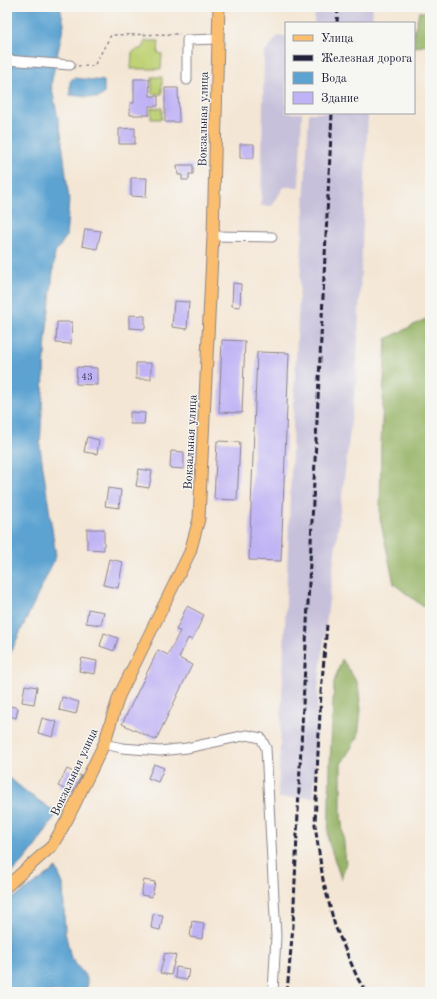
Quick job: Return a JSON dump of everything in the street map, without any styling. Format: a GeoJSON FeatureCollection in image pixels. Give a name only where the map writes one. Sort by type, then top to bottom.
{"type":"FeatureCollection","features":[{"type":"Feature","properties":{"kind":"main road","name":"Вокзальная улица"},"geometry":{"type":"LineString","coordinates":[[7,886],[52,846],[68,818],[104,744],[120,696],[190,552],[199,519],[213,236],[219,7]]}},
{"type":"Feature","properties":{"kind":"street"},"geometry":{"type":"LineString","coordinates":[[187,80],[187,40],[218,39]]}},
{"type":"Feature","properties":{"kind":"street"},"geometry":{"type":"LineString","coordinates":[[7,60],[70,65]]}},
{"type":"Feature","properties":{"kind":"street"},"geometry":{"type":"LineString","coordinates":[[213,236],[272,237]]}},
{"type":"Feature","properties":{"kind":"street"},"geometry":{"type":"LineString","coordinates":[[104,744],[122,748],[160,751],[187,748],[247,735],[261,738],[266,748],[276,936],[273,992]]}},
{"type":"Feature","properties":{"kind":"path"},"geometry":{"type":"LineString","coordinates":[[70,65],[94,66],[111,35],[180,34]]}},
{"type":"Feature","properties":{"kind":"shaded area"},"geometry":{"type":"Polygon","coordinates":[[[315,7],[373,7],[372,22],[314,22],[315,7]]]}},
{"type":"Feature","properties":{"kind":"shaded area"},"geometry":{"type":"Polygon","coordinates":[[[278,36],[285,36],[285,114],[302,114],[299,187],[284,187],[272,206],[261,206],[264,53],[278,36]]]}},
{"type":"Feature","properties":{"kind":"shaded area"},"geometry":{"type":"Polygon","coordinates":[[[309,114],[368,114],[356,382],[318,690],[314,797],[278,798],[295,374],[309,114]]]}},
{"type":"Feature","properties":{"kind":"green space"},"geometry":{"type":"Polygon","coordinates":[[[419,12],[430,12],[430,45],[415,47],[415,27],[419,12]]]}},
{"type":"Feature","properties":{"kind":"green space"},"geometry":{"type":"Polygon","coordinates":[[[145,41],[159,41],[158,53],[162,54],[161,69],[131,69],[132,52],[144,47],[145,41]]]}},
{"type":"Feature","properties":{"kind":"green space"},"geometry":{"type":"Polygon","coordinates":[[[152,77],[162,77],[162,94],[152,94],[152,77]]]}},
{"type":"Feature","properties":{"kind":"green space"},"geometry":{"type":"Polygon","coordinates":[[[151,108],[162,108],[162,119],[151,119],[151,108]]]}},
{"type":"Feature","properties":{"kind":"green space"},"geometry":{"type":"Polygon","coordinates":[[[430,317],[430,612],[394,584],[380,518],[381,443],[386,339],[430,317]]]}},
{"type":"Feature","properties":{"kind":"green space"},"geometry":{"type":"Polygon","coordinates":[[[342,659],[358,684],[361,709],[358,737],[341,764],[341,814],[346,864],[341,879],[328,840],[334,682],[342,659]]]}},
{"type":"Feature","properties":{"kind":"water"},"geometry":{"type":"Polygon","coordinates":[[[7,7],[60,7],[64,24],[51,84],[61,133],[69,200],[66,237],[55,253],[46,337],[40,447],[56,556],[7,659],[7,7]]]}},
{"type":"Feature","properties":{"kind":"water"},"geometry":{"type":"Polygon","coordinates":[[[73,78],[104,81],[104,94],[98,98],[70,95],[70,82],[73,78]]]}},
{"type":"Feature","properties":{"kind":"water"},"geometry":{"type":"Polygon","coordinates":[[[7,776],[29,794],[57,813],[29,855],[7,876],[7,776]]]}},
{"type":"Feature","properties":{"kind":"water"},"geometry":{"type":"Polygon","coordinates":[[[56,868],[63,884],[65,932],[71,958],[87,978],[87,992],[7,992],[7,902],[56,868]]]}},
{"type":"Feature","properties":{"kind":"building"},"geometry":{"type":"Polygon","coordinates":[[[134,79],[149,79],[150,96],[158,96],[158,106],[149,106],[149,115],[130,115],[130,103],[134,103],[134,79]]]}},
{"type":"Feature","properties":{"kind":"building"},"geometry":{"type":"Polygon","coordinates":[[[165,88],[178,88],[179,122],[165,122],[165,88]]]}},
{"type":"Feature","properties":{"kind":"building"},"geometry":{"type":"Polygon","coordinates":[[[135,128],[135,144],[119,144],[119,129],[135,128]]]}},
{"type":"Feature","properties":{"kind":"building"},"geometry":{"type":"Polygon","coordinates":[[[240,144],[254,144],[254,158],[240,158],[240,144]]]}},
{"type":"Feature","properties":{"kind":"building"},"geometry":{"type":"Polygon","coordinates":[[[177,165],[193,165],[193,174],[189,174],[189,180],[182,180],[182,175],[178,175],[177,165]]]}},
{"type":"Feature","properties":{"kind":"building"},"geometry":{"type":"Polygon","coordinates":[[[131,178],[147,178],[146,197],[131,196],[131,178]]]}},
{"type":"Feature","properties":{"kind":"building"},"geometry":{"type":"Polygon","coordinates":[[[85,229],[101,231],[97,249],[82,246],[85,229]]]}},
{"type":"Feature","properties":{"kind":"building"},"geometry":{"type":"Polygon","coordinates":[[[233,283],[241,284],[240,307],[232,306],[233,283]]]}},
{"type":"Feature","properties":{"kind":"building"},"geometry":{"type":"Polygon","coordinates":[[[174,301],[189,302],[187,329],[172,327],[174,301]]]}},
{"type":"Feature","properties":{"kind":"building"},"geometry":{"type":"Polygon","coordinates":[[[129,315],[145,316],[145,329],[129,328],[129,315]]]}},
{"type":"Feature","properties":{"kind":"building"},"geometry":{"type":"Polygon","coordinates":[[[57,322],[72,322],[71,344],[56,343],[57,322]]]}},
{"type":"Feature","properties":{"kind":"building"},"geometry":{"type":"Polygon","coordinates":[[[222,340],[245,341],[242,413],[219,412],[222,340]]]}},
{"type":"Feature","properties":{"kind":"building"},"geometry":{"type":"Polygon","coordinates":[[[257,352],[289,353],[281,561],[249,560],[257,352]]]}},
{"type":"Feature","properties":{"kind":"building"},"geometry":{"type":"Polygon","coordinates":[[[136,363],[151,363],[151,379],[136,379],[136,363]]]}},
{"type":"Feature","properties":{"kind":"building"},"geometry":{"type":"Polygon","coordinates":[[[77,367],[97,368],[97,385],[76,384],[77,367]]]}},
{"type":"Feature","properties":{"kind":"building"},"geometry":{"type":"Polygon","coordinates":[[[130,412],[145,413],[144,424],[130,424],[130,412]]]}},
{"type":"Feature","properties":{"kind":"building"},"geometry":{"type":"Polygon","coordinates":[[[87,437],[99,440],[97,454],[84,452],[87,437]]]}},
{"type":"Feature","properties":{"kind":"building"},"geometry":{"type":"Polygon","coordinates":[[[217,441],[240,442],[237,500],[214,499],[217,441]]]}},
{"type":"Feature","properties":{"kind":"building"},"geometry":{"type":"Polygon","coordinates":[[[171,451],[184,452],[184,469],[170,468],[171,451]]]}},
{"type":"Feature","properties":{"kind":"building"},"geometry":{"type":"Polygon","coordinates":[[[139,469],[152,471],[149,488],[136,486],[139,469]]]}},
{"type":"Feature","properties":{"kind":"building"},"geometry":{"type":"Polygon","coordinates":[[[108,488],[121,490],[119,508],[105,506],[108,488]]]}},
{"type":"Feature","properties":{"kind":"building"},"geometry":{"type":"Polygon","coordinates":[[[87,529],[104,529],[104,550],[87,549],[87,529]]]}},
{"type":"Feature","properties":{"kind":"building"},"geometry":{"type":"Polygon","coordinates":[[[109,559],[123,562],[118,588],[103,585],[109,559]]]}},
{"type":"Feature","properties":{"kind":"building"},"geometry":{"type":"Polygon","coordinates":[[[187,606],[204,615],[192,640],[188,638],[179,658],[192,665],[156,740],[122,724],[158,650],[168,655],[180,631],[176,630],[187,606]]]}},
{"type":"Feature","properties":{"kind":"building"},"geometry":{"type":"Polygon","coordinates":[[[88,609],[104,612],[101,625],[86,623],[88,609]]]}},
{"type":"Feature","properties":{"kind":"building"},"geometry":{"type":"Polygon","coordinates":[[[104,633],[118,638],[114,651],[100,646],[104,633]]]}},
{"type":"Feature","properties":{"kind":"building"},"geometry":{"type":"Polygon","coordinates":[[[82,658],[97,661],[95,674],[79,671],[82,658]]]}},
{"type":"Feature","properties":{"kind":"building"},"geometry":{"type":"Polygon","coordinates":[[[25,685],[37,687],[34,704],[22,702],[25,685]]]}},
{"type":"Feature","properties":{"kind":"building"},"geometry":{"type":"Polygon","coordinates":[[[62,697],[79,702],[76,714],[59,710],[62,697]]]}},
{"type":"Feature","properties":{"kind":"building"},"geometry":{"type":"Polygon","coordinates":[[[7,705],[18,708],[16,718],[7,715],[7,705]]]}},
{"type":"Feature","properties":{"kind":"building"},"geometry":{"type":"Polygon","coordinates":[[[42,718],[57,722],[53,737],[38,733],[42,718]]]}},
{"type":"Feature","properties":{"kind":"building"},"geometry":{"type":"Polygon","coordinates":[[[154,764],[164,768],[158,782],[148,778],[154,764]]]}},
{"type":"Feature","properties":{"kind":"building"},"geometry":{"type":"Polygon","coordinates":[[[67,769],[81,776],[72,793],[58,786],[67,769]]]}},
{"type":"Feature","properties":{"kind":"building"},"geometry":{"type":"Polygon","coordinates":[[[144,880],[155,882],[152,897],[141,895],[144,880]]]}},
{"type":"Feature","properties":{"kind":"building"},"geometry":{"type":"Polygon","coordinates":[[[153,914],[163,915],[160,930],[151,928],[153,914]]]}},
{"type":"Feature","properties":{"kind":"building"},"geometry":{"type":"Polygon","coordinates":[[[192,921],[204,923],[202,939],[190,937],[192,921]]]}},
{"type":"Feature","properties":{"kind":"building"},"geometry":{"type":"Polygon","coordinates":[[[165,953],[176,955],[171,975],[160,973],[165,953]]]}},
{"type":"Feature","properties":{"kind":"building"},"geometry":{"type":"Polygon","coordinates":[[[176,967],[189,969],[187,980],[175,978],[176,967]]]}},
{"type":"Feature","properties":{"kind":"railway"},"geometry":{"type":"LineString","coordinates":[[337,22],[338,7]]}},
{"type":"Feature","properties":{"kind":"railway"},"geometry":{"type":"LineString","coordinates":[[287,992],[293,926],[332,114]]}},
{"type":"Feature","properties":{"kind":"railway"},"geometry":{"type":"LineString","coordinates":[[327,625],[321,692],[315,825],[323,880],[335,926],[358,979],[366,992]]}}]}
